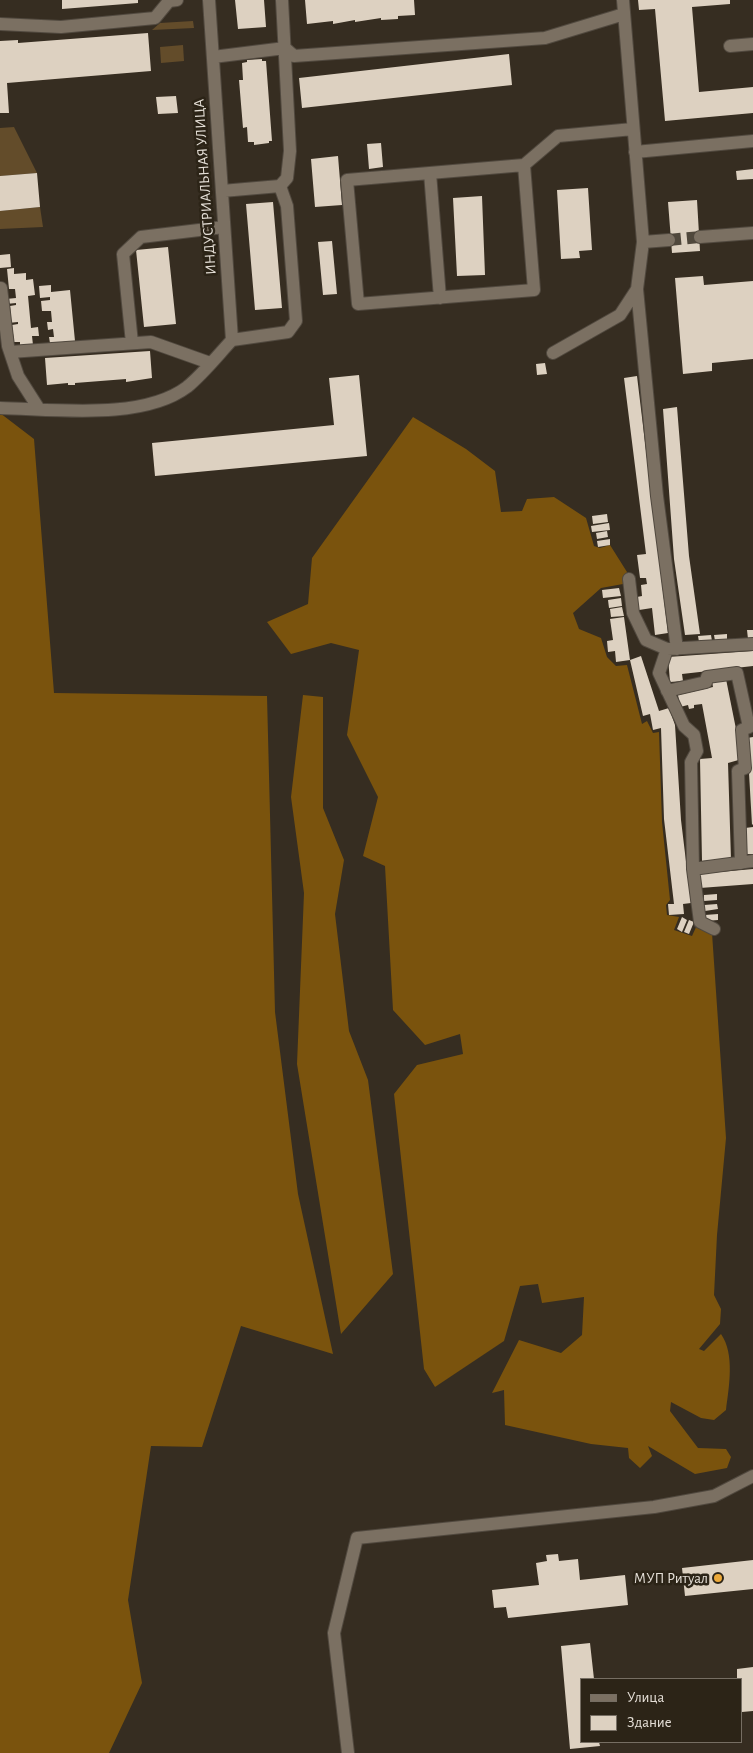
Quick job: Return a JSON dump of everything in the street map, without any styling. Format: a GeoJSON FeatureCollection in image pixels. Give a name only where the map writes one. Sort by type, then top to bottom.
{"type":"FeatureCollection","features":[{"type":"Feature","properties":{"kind":"street"},"geometry":{"type":"LineString","coordinates":[[0,24],[61,27],[155,18],[169,1],[177,0]]}},
{"type":"Feature","properties":{"kind":"street","name":"ИНДУСТРИАЛЬНАЯ УЛИЦА"},"geometry":{"type":"LineString","coordinates":[[207,0],[213,57],[232,340]]}},
{"type":"Feature","properties":{"kind":"street"},"geometry":{"type":"LineString","coordinates":[[222,191],[280,186],[287,178],[290,151],[282,0]]}},
{"type":"Feature","properties":{"kind":"street"},"geometry":{"type":"LineString","coordinates":[[623,0],[643,242],[637,289],[672,649],[659,673],[684,726],[694,735],[697,751],[691,762],[693,869],[700,922],[714,929]]}},
{"type":"Feature","properties":{"kind":"street"},"geometry":{"type":"LineString","coordinates":[[213,57],[285,48],[294,56],[545,38],[624,14]]}},
{"type":"Feature","properties":{"kind":"street"},"geometry":{"type":"LineString","coordinates":[[730,46],[753,44]]}},
{"type":"Feature","properties":{"kind":"street"},"geometry":{"type":"LineString","coordinates":[[524,165],[534,290],[358,304],[347,180],[524,165],[558,136],[634,130]]}},
{"type":"Feature","properties":{"kind":"street"},"geometry":{"type":"LineString","coordinates":[[635,152],[753,141]]}},
{"type":"Feature","properties":{"kind":"street"},"geometry":{"type":"LineString","coordinates":[[430,173],[440,298]]}},
{"type":"Feature","properties":{"kind":"street"},"geometry":{"type":"LineString","coordinates":[[0,408],[125,409],[150,404],[186,387],[232,340],[288,332],[296,321],[287,206],[280,186]]}},
{"type":"Feature","properties":{"kind":"street"},"geometry":{"type":"LineString","coordinates":[[132,343],[124,254],[141,237],[224,228]]}},
{"type":"Feature","properties":{"kind":"street"},"geometry":{"type":"LineString","coordinates":[[700,237],[753,233]]}},
{"type":"Feature","properties":{"kind":"street"},"geometry":{"type":"LineString","coordinates":[[643,242],[669,240]]}},
{"type":"Feature","properties":{"kind":"street"},"geometry":{"type":"LineString","coordinates":[[0,288],[10,352],[18,376],[39,409]]}},
{"type":"Feature","properties":{"kind":"street"},"geometry":{"type":"LineString","coordinates":[[553,353],[620,315],[637,289]]}},
{"type":"Feature","properties":{"kind":"street"},"geometry":{"type":"LineString","coordinates":[[10,352],[151,342],[210,363]]}},
{"type":"Feature","properties":{"kind":"street"},"geometry":{"type":"LineString","coordinates":[[629,580],[633,613],[646,640],[672,649],[753,644]]}},
{"type":"Feature","properties":{"kind":"street"},"geometry":{"type":"LineString","coordinates":[[667,691],[706,682],[707,677],[737,673],[749,727],[742,730],[745,768],[738,771],[747,862],[693,869]]}},
{"type":"Feature","properties":{"kind":"street"},"geometry":{"type":"LineString","coordinates":[[348,1753],[334,1633],[357,1538],[654,1507],[714,1496],[753,1476]]}},
{"type":"Feature","properties":{"kind":"shaded area"},"geometry":{"type":"Polygon","coordinates":[[[193,21],[194,28],[152,30],[160,23],[193,21]]]}},
{"type":"Feature","properties":{"kind":"shaded area"},"geometry":{"type":"Polygon","coordinates":[[[183,45],[184,61],[161,63],[160,47],[183,45]]]}},
{"type":"Feature","properties":{"kind":"shaded area"},"geometry":{"type":"Polygon","coordinates":[[[14,127],[37,173],[0,176],[0,128],[14,127]]]}},
{"type":"Feature","properties":{"kind":"shaded area"},"geometry":{"type":"Polygon","coordinates":[[[40,207],[43,227],[0,229],[0,211],[40,207]]]}},
{"type":"Feature","properties":{"kind":"shaded area"},"geometry":{"type":"Polygon","coordinates":[[[0,413],[34,439],[54,693],[267,696],[275,1012],[298,1194],[333,1354],[241,1326],[202,1447],[151,1446],[128,1600],[142,1683],[109,1753],[0,1753],[0,413]]]}},
{"type":"Feature","properties":{"kind":"shaded area"},"geometry":{"type":"Polygon","coordinates":[[[413,417],[466,449],[495,471],[501,512],[522,511],[527,499],[554,497],[586,518],[594,546],[600,548],[610,545],[627,572],[623,584],[601,588],[573,613],[579,629],[601,638],[607,657],[616,666],[627,665],[642,724],[647,721],[653,733],[659,732],[662,822],[670,900],[666,905],[667,915],[679,917],[674,930],[692,936],[697,925],[712,933],[726,1138],[717,1235],[714,1295],[721,1309],[720,1324],[699,1349],[704,1351],[721,1334],[728,1351],[730,1371],[726,1410],[714,1420],[701,1418],[671,1402],[670,1411],[698,1448],[726,1449],[731,1457],[727,1468],[695,1474],[648,1446],[652,1456],[640,1468],[629,1458],[628,1448],[591,1444],[505,1425],[504,1390],[492,1393],[519,1340],[561,1353],[582,1335],[584,1297],[542,1303],[538,1284],[520,1286],[504,1341],[435,1387],[424,1369],[394,1094],[417,1065],[463,1054],[460,1034],[425,1045],[393,1010],[385,866],[363,856],[378,797],[347,735],[359,650],[331,643],[291,654],[267,622],[308,604],[312,558],[413,417]]]}},
{"type":"Feature","properties":{"kind":"shaded area"},"geometry":{"type":"Polygon","coordinates":[[[303,695],[323,697],[323,808],[344,860],[335,914],[349,1031],[368,1080],[393,1274],[341,1334],[297,1064],[304,893],[291,797],[303,695]]]}},
{"type":"Feature","properties":{"kind":"building"},"geometry":{"type":"Polygon","coordinates":[[[62,0],[138,0],[138,3],[62,9],[62,0]]]}},
{"type":"Feature","properties":{"kind":"building"},"geometry":{"type":"Polygon","coordinates":[[[235,0],[264,0],[266,27],[238,29],[235,0]]]}},
{"type":"Feature","properties":{"kind":"building"},"geometry":{"type":"Polygon","coordinates":[[[305,0],[414,0],[415,15],[398,16],[398,19],[381,20],[381,18],[333,24],[333,21],[307,24],[305,0]]]}},
{"type":"Feature","properties":{"kind":"building"},"geometry":{"type":"Polygon","coordinates":[[[638,0],[730,0],[730,4],[692,7],[699,92],[753,87],[753,113],[665,121],[655,9],[639,10],[638,0]]]}},
{"type":"Feature","properties":{"kind":"building"},"geometry":{"type":"Polygon","coordinates":[[[148,33],[151,71],[7,83],[9,113],[0,113],[0,41],[18,40],[18,43],[148,33]]]}},
{"type":"Feature","properties":{"kind":"building"},"geometry":{"type":"Polygon","coordinates":[[[509,54],[512,85],[302,108],[299,78],[509,54]]]}},
{"type":"Feature","properties":{"kind":"building"},"geometry":{"type":"Polygon","coordinates":[[[262,59],[262,61],[266,61],[272,141],[254,145],[254,142],[248,142],[247,127],[243,128],[239,80],[243,80],[242,63],[247,62],[247,60],[262,59]]]}},
{"type":"Feature","properties":{"kind":"building"},"geometry":{"type":"Polygon","coordinates":[[[176,96],[178,113],[158,114],[156,97],[176,96]]]}},
{"type":"Feature","properties":{"kind":"building"},"geometry":{"type":"Polygon","coordinates":[[[381,143],[383,167],[369,169],[367,144],[381,143]]]}},
{"type":"Feature","properties":{"kind":"building"},"geometry":{"type":"Polygon","coordinates":[[[338,156],[342,205],[315,207],[311,159],[338,156]]]}},
{"type":"Feature","properties":{"kind":"building"},"geometry":{"type":"Polygon","coordinates":[[[753,169],[753,179],[737,180],[736,171],[753,169]]]}},
{"type":"Feature","properties":{"kind":"building"},"geometry":{"type":"Polygon","coordinates":[[[37,173],[40,207],[0,211],[0,176],[37,173]]]}},
{"type":"Feature","properties":{"kind":"building"},"geometry":{"type":"Polygon","coordinates":[[[588,188],[592,250],[579,251],[580,258],[561,259],[557,190],[588,188]]]}},
{"type":"Feature","properties":{"kind":"building"},"geometry":{"type":"Polygon","coordinates":[[[482,196],[485,275],[457,276],[453,198],[482,196]]]}},
{"type":"Feature","properties":{"kind":"building"},"geometry":{"type":"Polygon","coordinates":[[[697,200],[700,251],[672,253],[668,202],[697,200]]]}},
{"type":"Feature","properties":{"kind":"building"},"geometry":{"type":"Polygon","coordinates":[[[273,202],[282,308],[255,310],[246,204],[273,202]]]}},
{"type":"Feature","properties":{"kind":"building"},"geometry":{"type":"Polygon","coordinates":[[[332,241],[337,294],[323,295],[318,242],[332,241]]]}},
{"type":"Feature","properties":{"kind":"building"},"geometry":{"type":"Polygon","coordinates":[[[168,247],[176,324],[144,327],[136,250],[168,247]]]}},
{"type":"Feature","properties":{"kind":"building"},"geometry":{"type":"Polygon","coordinates":[[[10,254],[11,267],[0,268],[0,255],[10,254]]]}},
{"type":"Feature","properties":{"kind":"building"},"geometry":{"type":"Polygon","coordinates":[[[14,268],[14,274],[26,273],[26,280],[33,279],[35,295],[28,296],[31,328],[38,327],[39,336],[32,336],[33,345],[20,346],[20,342],[14,342],[12,325],[18,324],[18,322],[8,323],[7,317],[11,317],[10,306],[16,305],[16,303],[6,304],[6,299],[16,298],[15,289],[9,289],[7,269],[14,268]]]}},
{"type":"Feature","properties":{"kind":"building"},"geometry":{"type":"Polygon","coordinates":[[[703,276],[704,285],[753,281],[753,359],[712,363],[712,371],[683,374],[675,278],[703,276]]]}},
{"type":"Feature","properties":{"kind":"building"},"geometry":{"type":"Polygon","coordinates":[[[51,285],[51,292],[70,290],[75,341],[50,343],[49,337],[54,337],[53,329],[48,330],[47,322],[52,322],[51,311],[42,311],[41,301],[50,300],[50,297],[40,298],[39,286],[51,285]]]}},
{"type":"Feature","properties":{"kind":"building"},"geometry":{"type":"Polygon","coordinates":[[[150,351],[152,378],[126,382],[126,379],[75,383],[75,385],[68,385],[68,383],[47,385],[45,358],[150,351]]]}},
{"type":"Feature","properties":{"kind":"building"},"geometry":{"type":"Polygon","coordinates":[[[545,363],[547,374],[537,375],[536,364],[545,363]]]}},
{"type":"Feature","properties":{"kind":"building"},"geometry":{"type":"Polygon","coordinates":[[[359,375],[367,456],[155,476],[152,443],[334,425],[329,378],[359,375]]]}},
{"type":"Feature","properties":{"kind":"building"},"geometry":{"type":"Polygon","coordinates":[[[637,376],[668,633],[655,635],[652,608],[639,610],[637,597],[642,596],[641,585],[647,584],[646,578],[640,578],[637,555],[646,554],[624,378],[637,376]]]}},
{"type":"Feature","properties":{"kind":"building"},"geometry":{"type":"Polygon","coordinates":[[[677,407],[689,556],[700,634],[685,635],[674,559],[663,409],[677,407]]]}},
{"type":"Feature","properties":{"kind":"building"},"geometry":{"type":"Polygon","coordinates":[[[607,514],[608,522],[593,524],[592,516],[607,514]]]}},
{"type":"Feature","properties":{"kind":"building"},"geometry":{"type":"Polygon","coordinates":[[[609,523],[610,530],[592,532],[591,526],[609,523]]]}},
{"type":"Feature","properties":{"kind":"building"},"geometry":{"type":"Polygon","coordinates":[[[607,531],[608,537],[597,539],[596,533],[607,531]]]}},
{"type":"Feature","properties":{"kind":"building"},"geometry":{"type":"Polygon","coordinates":[[[610,539],[610,545],[598,547],[597,541],[610,539]]]}},
{"type":"Feature","properties":{"kind":"building"},"geometry":{"type":"Polygon","coordinates":[[[619,588],[621,596],[603,598],[602,590],[619,588]]]}},
{"type":"Feature","properties":{"kind":"building"},"geometry":{"type":"Polygon","coordinates":[[[621,598],[622,606],[609,608],[608,600],[621,598]]]}},
{"type":"Feature","properties":{"kind":"building"},"geometry":{"type":"Polygon","coordinates":[[[622,607],[624,616],[611,617],[610,609],[622,607]]]}},
{"type":"Feature","properties":{"kind":"building"},"geometry":{"type":"Polygon","coordinates":[[[624,617],[630,660],[616,662],[615,651],[608,652],[607,641],[613,640],[610,619],[624,617]]]}},
{"type":"Feature","properties":{"kind":"building"},"geometry":{"type":"Polygon","coordinates":[[[747,630],[753,630],[753,639],[748,639],[747,630]]]}},
{"type":"Feature","properties":{"kind":"building"},"geometry":{"type":"Polygon","coordinates":[[[727,634],[727,640],[715,641],[714,635],[727,634]]]}},
{"type":"Feature","properties":{"kind":"building"},"geometry":{"type":"Polygon","coordinates":[[[711,635],[712,641],[699,642],[698,636],[711,635]]]}},
{"type":"Feature","properties":{"kind":"building"},"geometry":{"type":"Polygon","coordinates":[[[753,651],[753,666],[682,674],[683,681],[670,682],[668,657],[753,651]]]}},
{"type":"Feature","properties":{"kind":"building"},"geometry":{"type":"Polygon","coordinates":[[[641,656],[659,711],[669,708],[675,725],[681,820],[691,903],[683,904],[684,914],[669,915],[668,904],[674,904],[664,819],[661,728],[653,730],[650,714],[643,716],[630,660],[641,656]]]}},
{"type":"Feature","properties":{"kind":"building"},"geometry":{"type":"Polygon","coordinates":[[[726,679],[742,759],[728,763],[731,860],[702,861],[700,759],[712,758],[702,704],[694,705],[694,708],[689,709],[688,705],[680,707],[678,695],[713,687],[712,682],[726,679]]]}},
{"type":"Feature","properties":{"kind":"building"},"geometry":{"type":"Polygon","coordinates":[[[753,737],[753,824],[752,825],[747,738],[753,737]]]}},
{"type":"Feature","properties":{"kind":"building"},"geometry":{"type":"Polygon","coordinates":[[[753,827],[753,854],[747,854],[745,828],[753,827]]]}},
{"type":"Feature","properties":{"kind":"building"},"geometry":{"type":"Polygon","coordinates":[[[753,869],[753,884],[700,888],[698,874],[753,869]]]}},
{"type":"Feature","properties":{"kind":"building"},"geometry":{"type":"Polygon","coordinates":[[[717,894],[717,900],[704,901],[704,895],[717,894]]]}},
{"type":"Feature","properties":{"kind":"building"},"geometry":{"type":"Polygon","coordinates":[[[717,904],[718,909],[705,911],[704,905],[717,904]]]}},
{"type":"Feature","properties":{"kind":"building"},"geometry":{"type":"Polygon","coordinates":[[[718,914],[718,920],[706,921],[705,915],[718,914]]]}},
{"type":"Feature","properties":{"kind":"building"},"geometry":{"type":"Polygon","coordinates":[[[682,917],[687,920],[682,932],[677,929],[682,917]]]}},
{"type":"Feature","properties":{"kind":"building"},"geometry":{"type":"Polygon","coordinates":[[[689,920],[694,922],[689,934],[684,932],[689,920]]]}},
{"type":"Feature","properties":{"kind":"building"},"geometry":{"type":"Polygon","coordinates":[[[558,1554],[559,1561],[578,1559],[580,1580],[625,1575],[628,1605],[508,1618],[506,1607],[494,1608],[492,1590],[539,1585],[536,1563],[547,1561],[546,1555],[558,1554]]]}},
{"type":"Feature","properties":{"kind":"building","name":"МУП Ритуал"},"geometry":{"type":"Polygon","coordinates":[[[753,1560],[753,1589],[685,1596],[682,1568],[753,1560]]]}},
{"type":"Feature","properties":{"kind":"building"},"geometry":{"type":"Polygon","coordinates":[[[590,1643],[594,1678],[580,1678],[580,1743],[599,1743],[600,1746],[570,1749],[561,1646],[590,1643]]]}},
{"type":"Feature","properties":{"kind":"building"},"geometry":{"type":"Polygon","coordinates":[[[753,1667],[753,1711],[743,1712],[743,1678],[737,1678],[737,1669],[753,1667]]]}},
{"type":"Feature","properties":{"kind":"tunnel"},"geometry":{"type":"LineString","coordinates":[[669,240],[700,237]]}},
{"type":"Feature","properties":{"kind":"place","name":"МУП Ритуал"},"geometry":{"type":"Point","coordinates":[718,1578]}}]}
